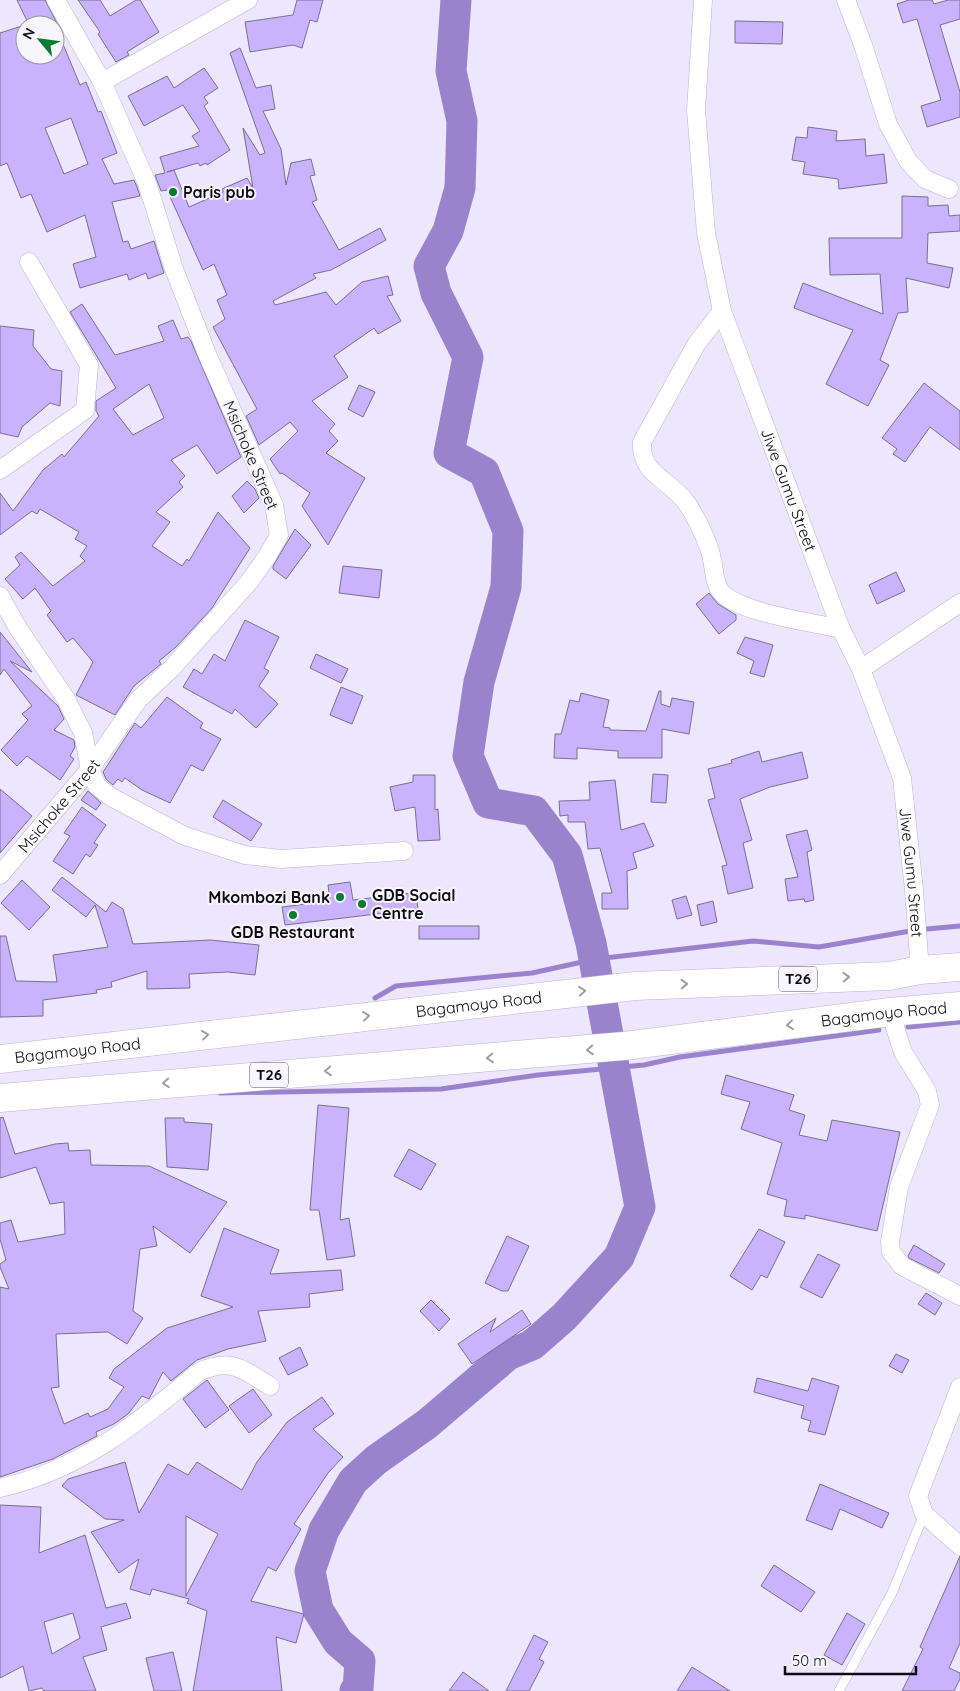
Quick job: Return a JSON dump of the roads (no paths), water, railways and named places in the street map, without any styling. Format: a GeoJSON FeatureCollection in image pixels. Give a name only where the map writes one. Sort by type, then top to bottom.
{"type":"FeatureCollection","features":[{"type":"Feature","properties":{"kind":"highway","name":"Bagamoyo Road"},"geometry":{"type":"LineString","coordinates":[[0,1059],[533,996],[635,986],[889,976],[920,970],[960,967]]}},
{"type":"Feature","properties":{"kind":"highway","name":"Bagamoyo Road"},"geometry":{"type":"LineString","coordinates":[[0,1098],[638,1045],[890,1012],[960,1006]]}},
{"type":"Feature","properties":{"kind":"street","name":"Msichoke Street"},"geometry":{"type":"LineString","coordinates":[[0,875],[90,769],[138,700],[171,669],[248,582],[268,555],[279,535],[274,505],[207,354],[174,269],[147,182],[102,82],[56,0]]}},
{"type":"Feature","properties":{"kind":"street"},"geometry":{"type":"LineString","coordinates":[[102,82],[248,0]]}},
{"type":"Feature","properties":{"kind":"street","name":"Jiwe Gumu Street"},"geometry":{"type":"LineString","coordinates":[[703,0],[696,110],[706,233],[722,311],[841,629],[861,669],[902,778],[920,970]]}},
{"type":"Feature","properties":{"kind":"street"},"geometry":{"type":"LineString","coordinates":[[846,0],[892,132],[908,161],[925,179],[949,189]]}},
{"type":"Feature","properties":{"kind":"street"},"geometry":{"type":"LineString","coordinates":[[0,470],[84,410],[89,366],[29,262]]}},
{"type":"Feature","properties":{"kind":"street"},"geometry":{"type":"LineString","coordinates":[[722,311],[697,343],[664,402],[642,442],[642,456],[649,468],[684,500],[688,506],[710,550],[722,594],[736,602],[769,613],[841,629]]}},
{"type":"Feature","properties":{"kind":"street"},"geometry":{"type":"LineString","coordinates":[[0,596],[18,628],[66,699],[82,733],[90,769],[97,786],[111,797],[185,836],[245,855],[281,859],[404,852]]}},
{"type":"Feature","properties":{"kind":"street"},"geometry":{"type":"LineString","coordinates":[[861,669],[960,603]]}},
{"type":"Feature","properties":{"kind":"street"},"geometry":{"type":"LineString","coordinates":[[890,1012],[903,1052],[927,1090],[930,1105],[899,1187],[890,1242],[891,1252],[902,1266],[960,1296]]}},
{"type":"Feature","properties":{"kind":"street"},"geometry":{"type":"LineString","coordinates":[[0,1488],[41,1477],[94,1452],[135,1424],[199,1372],[213,1365],[227,1364],[235,1366],[270,1386]]}},
{"type":"Feature","properties":{"kind":"street"},"geometry":{"type":"LineString","coordinates":[[960,1388],[918,1496],[924,1514],[960,1546]]}},
{"type":"Feature","properties":{"kind":"lane"},"geometry":{"type":"LineString","coordinates":[[839,1691],[892,1593],[924,1514]]}},
{"type":"Feature","properties":{"kind":"waterway"},"geometry":{"type":"LineString","coordinates":[[355,1691],[358,1689],[360,1661],[338,1642],[318,1610],[310,1571],[324,1530],[353,1481],[376,1460],[427,1424],[508,1355],[532,1345],[564,1317],[619,1257],[640,1207],[591,943],[567,855],[534,811],[488,803],[468,756],[479,682],[506,587],[508,531],[484,472],[449,453],[468,357],[436,293],[429,266],[448,231],[460,188],[462,121],[451,71],[456,0]]}},
{"type":"Feature","properties":{"kind":"waterway"},"geometry":{"type":"LineString","coordinates":[[375,998],[396,986],[532,973],[596,959],[753,941],[819,947],[916,930],[960,926]]}},
{"type":"Feature","properties":{"kind":"waterway"},"geometry":{"type":"LineString","coordinates":[[908,1027],[960,1022]]}},
{"type":"Feature","properties":{"kind":"waterway"},"geometry":{"type":"LineString","coordinates":[[220,1093],[441,1089],[538,1075],[644,1065],[680,1057],[879,1030]]}},
{"type":"Feature","properties":{"kind":"place","name":"Paris pub"},"geometry":{"type":"Point","coordinates":[173,192]}},
{"type":"Feature","properties":{"kind":"place","name":"Mkombozi Bank"},"geometry":{"type":"Point","coordinates":[340,897]}},
{"type":"Feature","properties":{"kind":"place","name":"GDB Social Centre"},"geometry":{"type":"Point","coordinates":[362,904]}},
{"type":"Feature","properties":{"kind":"place","name":"GDB Restaurant"},"geometry":{"type":"Point","coordinates":[293,915]}}]}
